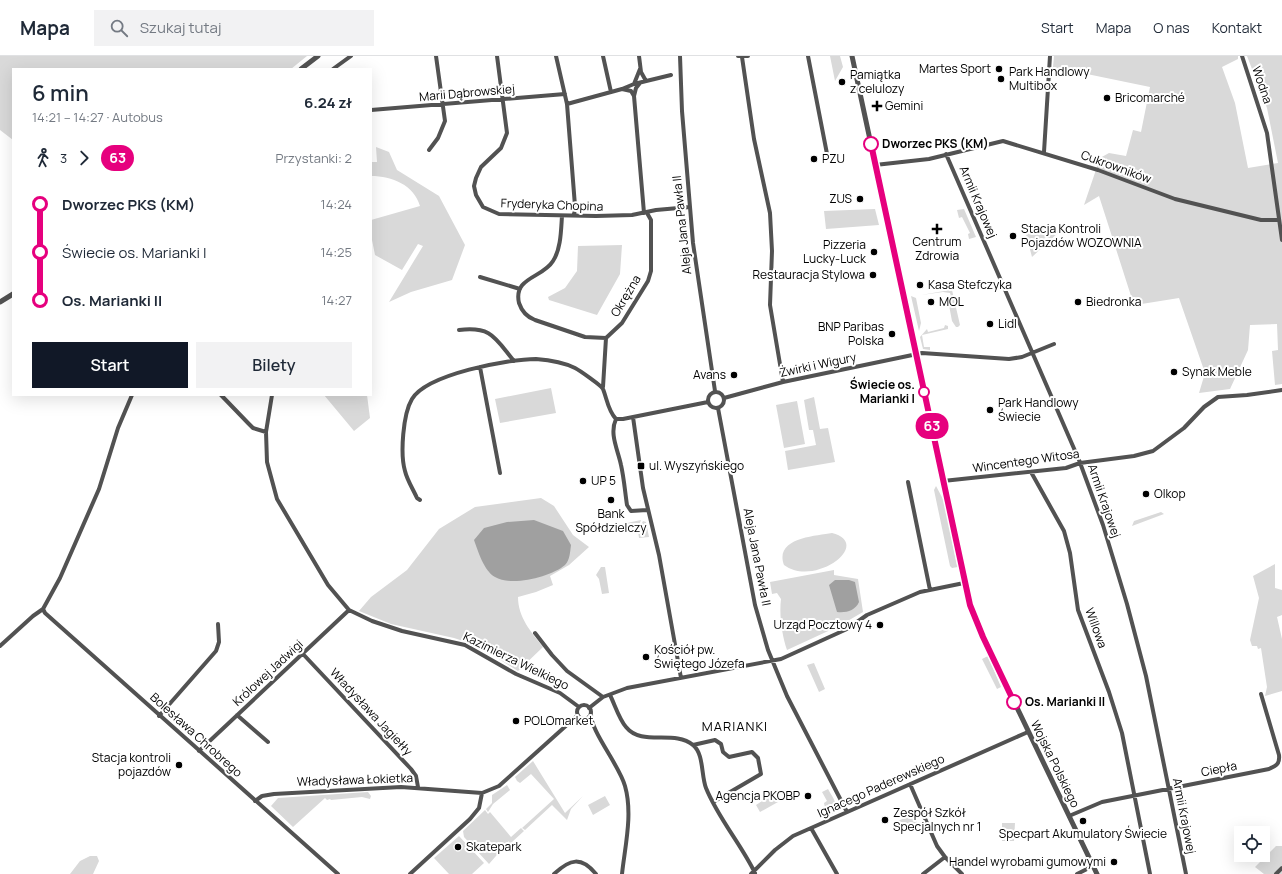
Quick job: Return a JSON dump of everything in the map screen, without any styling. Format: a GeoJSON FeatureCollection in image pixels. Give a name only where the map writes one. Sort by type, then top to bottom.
{"type":"FeatureCollection","features":[{"type":"Feature","properties":{"kind":"street"},"geometry":{"type":"LineString","coordinates":[[307,67],[318,56]]}},
{"type":"Feature","properties":{"kind":"street"},"geometry":{"type":"LineString","coordinates":[[334,68],[352,56]]}},
{"type":"Feature","properties":{"kind":"street"},"geometry":{"type":"LineString","coordinates":[[429,150],[443,129],[445,116],[436,56]]}},
{"type":"Feature","properties":{"kind":"street","name":"Fryderyka Chopina"},"geometry":{"type":"LineString","coordinates":[[497,56],[507,133],[501,148],[481,167],[477,173],[474,186],[478,200],[483,207],[495,213],[562,216],[620,216],[690,207]]}},
{"type":"Feature","properties":{"kind":"street"},"geometry":{"type":"LineString","coordinates":[[556,56],[567,104],[575,206],[574,216]]}},
{"type":"Feature","properties":{"kind":"street"},"geometry":{"type":"LineString","coordinates":[[603,56],[611,92]]}},
{"type":"Feature","properties":{"kind":"street"},"geometry":{"type":"LineString","coordinates":[[639,56],[643,78],[646,81]]}},
{"type":"Feature","properties":{"kind":"street","name":"Aleja Jana Pawła II"},"geometry":{"type":"LineString","coordinates":[[680,56],[694,256],[715,391]]}},
{"type":"Feature","properties":{"kind":"street"},"geometry":{"type":"LineString","coordinates":[[748,56],[740,57],[754,139],[770,213],[772,243],[770,300],[783,382]]}},
{"type":"Feature","properties":{"kind":"street"},"geometry":{"type":"LineString","coordinates":[[808,56],[828,159]]}},
{"type":"Feature","properties":{"kind":"street","name":"Wojska Polskiego"},"geometry":{"type":"LineString","coordinates":[[852,56],[964,583],[976,622],[1097,874]]}},
{"type":"Feature","properties":{"kind":"street"},"geometry":{"type":"LineString","coordinates":[[1044,152],[1050,56]]}},
{"type":"Feature","properties":{"kind":"street","name":"Wodna"},"geometry":{"type":"LineString","coordinates":[[1242,56],[1267,133],[1282,240]]}},
{"type":"Feature","properties":{"kind":"street"},"geometry":{"type":"LineString","coordinates":[[634,84],[640,67]]}},
{"type":"Feature","properties":{"kind":"street"},"geometry":{"type":"LineString","coordinates":[[567,104],[622,89],[634,84],[671,75]]}},
{"type":"Feature","properties":{"kind":"street"},"geometry":{"type":"LineString","coordinates":[[634,96],[636,88],[640,83]]}},
{"type":"Feature","properties":{"kind":"street"},"geometry":{"type":"LineString","coordinates":[[622,89],[631,91],[634,96]]}},
{"type":"Feature","properties":{"kind":"street","name":"Marii Dąbrowskiej"},"geometry":{"type":"LineString","coordinates":[[372,110],[565,94]]}},
{"type":"Feature","properties":{"kind":"street","name":"Okrężna"},"geometry":{"type":"LineString","coordinates":[[606,338],[619,327],[648,281],[651,271],[651,220],[646,213],[634,96]]}},
{"type":"Feature","properties":{"kind":"street","name":"Cukrowników"},"geometry":{"type":"LineString","coordinates":[[875,165],[929,159],[1000,140],[1044,152],[1175,199],[1262,220],[1279,220]]}},
{"type":"Feature","properties":{"kind":"street","name":"Armii Krajowej"},"geometry":{"type":"LineString","coordinates":[[946,154],[1080,463],[1103,525],[1139,648],[1186,874]]}},
{"type":"Feature","properties":{"kind":"street"},"geometry":{"type":"LineString","coordinates":[[562,216],[556,256],[549,266],[526,280],[520,289],[518,296],[521,307],[531,319],[586,337],[606,338],[603,387],[612,415],[616,419]]}},
{"type":"Feature","properties":{"kind":"street"},"geometry":{"type":"LineString","coordinates":[[480,277],[520,289]]}},
{"type":"Feature","properties":{"kind":"street"},"geometry":{"type":"LineString","coordinates":[[0,302],[12,295]]}},
{"type":"Feature","properties":{"kind":"street"},"geometry":{"type":"LineString","coordinates":[[459,330],[484,330],[491,335],[514,361]]}},
{"type":"Feature","properties":{"kind":"street","name":"Żwirki i Wigury"},"geometry":{"type":"LineString","coordinates":[[724,398],[783,382],[916,354],[1009,359],[1022,357],[1054,344]]}},
{"type":"Feature","properties":{"kind":"street"},"geometry":{"type":"LineString","coordinates":[[420,500],[417,498],[407,477],[404,464],[404,427],[410,403],[415,395],[429,385],[449,376],[480,367],[514,361],[541,360],[567,364],[603,387]]}},
{"type":"Feature","properties":{"kind":"street"},"geometry":{"type":"LineString","coordinates":[[480,367],[500,473]]}},
{"type":"Feature","properties":{"kind":"street","name":"Wincentego Witosa"},"geometry":{"type":"LineString","coordinates":[[943,482],[1066,468],[1080,463],[1127,457],[1153,451],[1174,436],[1204,407],[1218,397],[1282,390]]}},
{"type":"Feature","properties":{"kind":"street"},"geometry":{"type":"LineString","coordinates":[[715,391],[721,392],[724,398],[722,405],[718,408],[710,406],[708,402],[710,394],[715,391]]}},
{"type":"Feature","properties":{"kind":"street"},"geometry":{"type":"LineString","coordinates":[[0,646],[33,616],[43,609],[60,578],[90,510],[105,471],[118,428],[132,396]]}},
{"type":"Feature","properties":{"kind":"street"},"geometry":{"type":"LineString","coordinates":[[222,396],[253,428],[266,432]]}},
{"type":"Feature","properties":{"kind":"street","name":"Kazimierza Wielkiego"},"geometry":{"type":"LineString","coordinates":[[272,396],[266,432],[267,462],[277,499],[328,585],[349,610],[372,621],[402,631],[465,645],[516,674],[560,693],[579,707]]}},
{"type":"Feature","properties":{"kind":"street"},"geometry":{"type":"LineString","coordinates":[[616,419],[708,402]]}},
{"type":"Feature","properties":{"kind":"street","name":"Aleja Jana Pawła II"},"geometry":{"type":"LineString","coordinates":[[718,408],[755,605],[772,661],[787,696],[847,812]]}},
{"type":"Feature","properties":{"kind":"street"},"geometry":{"type":"LineString","coordinates":[[633,417],[647,510],[659,555],[681,678]]}},
{"type":"Feature","properties":{"kind":"street"},"geometry":{"type":"LineString","coordinates":[[616,419],[614,428],[615,446],[621,465],[627,505],[631,511],[647,510]]}},
{"type":"Feature","properties":{"kind":"street","name":"Willowa"},"geometry":{"type":"LineString","coordinates":[[1031,472],[1064,531],[1070,553],[1078,610],[1109,692],[1122,734],[1150,874]]}},
{"type":"Feature","properties":{"kind":"street"},"geometry":{"type":"LineString","coordinates":[[908,482],[930,590]]}},
{"type":"Feature","properties":{"kind":"street"},"geometry":{"type":"LineString","coordinates":[[586,718],[590,710],[603,698],[626,688],[781,659],[840,632],[867,615],[920,592],[964,583]]}},
{"type":"Feature","properties":{"kind":"street","name":"Bolesława Chrobrego"},"geometry":{"type":"LineString","coordinates":[[43,609],[45,614],[338,874]]}},
{"type":"Feature","properties":{"kind":"street","name":"Królowej Jadwigi"},"geometry":{"type":"LineString","coordinates":[[199,751],[349,610]]}},
{"type":"Feature","properties":{"kind":"street"},"geometry":{"type":"LineString","coordinates":[[159,716],[216,651],[219,642],[218,624]]}},
{"type":"Feature","properties":{"kind":"street"},"geometry":{"type":"LineString","coordinates":[[535,633],[567,671],[603,698]]}},
{"type":"Feature","properties":{"kind":"street","name":"Władysława Jagiełły"},"geometry":{"type":"LineString","coordinates":[[303,654],[411,769],[416,776],[418,787]]}},
{"type":"Feature","properties":{"kind":"street","name":"Ciepła"},"geometry":{"type":"LineString","coordinates":[[1069,816],[1102,802],[1269,769],[1276,766],[1279,760],[1279,755],[1260,694]]}},
{"type":"Feature","properties":{"kind":"street"},"geometry":{"type":"LineString","coordinates":[[610,695],[623,723],[633,734],[680,739],[693,745],[699,754],[703,779],[713,802],[754,873]]}},
{"type":"Feature","properties":{"kind":"street"},"geometry":{"type":"LineString","coordinates":[[578,716],[577,711],[579,707],[586,705],[590,710],[591,720],[596,731]]}},
{"type":"Feature","properties":{"kind":"street"},"geometry":{"type":"LineString","coordinates":[[238,715],[268,742]]}},
{"type":"Feature","properties":{"kind":"street"},"geometry":{"type":"LineString","coordinates":[[578,716],[586,718],[596,731],[614,760],[626,792],[628,814],[622,874]]}},
{"type":"Feature","properties":{"kind":"street"},"geometry":{"type":"LineString","coordinates":[[410,874],[470,819],[479,808],[482,793],[499,786],[578,716]]}},
{"type":"Feature","properties":{"kind":"street","name":"Ignacego Paderewskiego"},"geometry":{"type":"LineString","coordinates":[[754,873],[781,845],[811,828],[1028,732]]}},
{"type":"Feature","properties":{"kind":"street"},"geometry":{"type":"LineString","coordinates":[[693,745],[715,740],[722,744],[723,752],[729,756],[752,752],[758,758],[761,774],[713,802]]}},
{"type":"Feature","properties":{"kind":"street"},"geometry":{"type":"LineString","coordinates":[[910,784],[931,833],[944,857],[962,874]]}},
{"type":"Feature","properties":{"kind":"street","name":"Władysława Łokietka"},"geometry":{"type":"LineString","coordinates":[[255,801],[262,796],[274,794],[387,787],[418,787],[482,793]]}},
{"type":"Feature","properties":{"kind":"street"},"geometry":{"type":"LineString","coordinates":[[811,828],[837,874]]}},
{"type":"Feature","properties":{"kind":"street"},"geometry":{"type":"LineString","coordinates":[[923,874],[944,857]]}},
{"type":"Feature","properties":{"kind":"street"},"geometry":{"type":"LineString","coordinates":[[554,874],[568,863],[577,861],[588,864],[596,874]]}},
{"type":"Feature","properties":{"kind":"street"},"geometry":{"type":"LineString","coordinates":[[1077,874],[1093,866]]}},
{"type":"Feature","properties":{"kind":"street"},"geometry":{"type":"LineString","coordinates":[[1276,874],[1282,868]]}},
{"type":"Feature","properties":{"kind":"shaded area"},"geometry":{"type":"Polygon","coordinates":[[[0,56],[307,56],[292,68],[12,68],[12,139],[0,130],[0,56]]]}},
{"type":"Feature","properties":{"kind":"shaded area"},"geometry":{"type":"Polygon","coordinates":[[[830,56],[840,56],[843,67],[835,81],[830,56]]]}},
{"type":"Feature","properties":{"kind":"shaded area"},"geometry":{"type":"Polygon","coordinates":[[[1054,56],[1238,56],[1238,59],[1222,67],[1235,103],[1248,168],[1278,163],[1267,108],[1247,56],[1282,56],[1282,384],[1275,385],[1272,351],[1278,350],[1277,324],[1250,325],[1248,350],[1230,389],[1199,393],[1205,373],[1179,298],[1129,306],[1132,299],[1099,196],[1084,205],[1100,158],[1109,153],[1126,156],[1133,130],[1141,132],[1150,87],[1053,67],[1054,56]]]}},
{"type":"Feature","properties":{"kind":"shaded area"},"geometry":{"type":"Polygon","coordinates":[[[376,147],[389,152],[397,170],[439,196],[465,245],[452,280],[411,292],[389,302],[423,246],[418,244],[402,270],[375,255],[372,240],[372,220],[420,206],[413,192],[401,183],[379,176],[372,176],[372,162],[377,162],[376,147]]]}},
{"type":"Feature","properties":{"kind":"shaded area"},"geometry":{"type":"Polygon","coordinates":[[[875,209],[879,225],[826,229],[824,211],[875,209]]]}},
{"type":"Feature","properties":{"kind":"shaded area"},"geometry":{"type":"Polygon","coordinates":[[[964,209],[976,237],[969,239],[968,234],[970,233],[962,217],[959,218],[957,210],[964,209]]]}},
{"type":"Feature","properties":{"kind":"shaded area"},"geometry":{"type":"Polygon","coordinates":[[[1023,223],[1060,231],[1032,257],[1023,223]]]}},
{"type":"Feature","properties":{"kind":"shaded area"},"geometry":{"type":"Polygon","coordinates":[[[622,245],[620,274],[597,315],[549,300],[548,297],[565,288],[577,271],[578,246],[622,245]]]}},
{"type":"Feature","properties":{"kind":"shaded area"},"geometry":{"type":"Polygon","coordinates":[[[952,290],[960,325],[958,327],[956,327],[952,321],[948,300],[952,299],[950,293],[943,292],[921,295],[952,290]]]}},
{"type":"Feature","properties":{"kind":"shaded area"},"geometry":{"type":"Polygon","coordinates":[[[911,296],[916,298],[921,323],[919,331],[911,296]]]}},
{"type":"Feature","properties":{"kind":"shaded area"},"geometry":{"type":"Polygon","coordinates":[[[945,325],[948,326],[948,329],[922,335],[924,347],[930,347],[930,350],[923,349],[920,337],[927,329],[928,332],[944,328],[945,325]]]}},
{"type":"Feature","properties":{"kind":"shaded area"},"geometry":{"type":"Polygon","coordinates":[[[551,388],[556,413],[500,423],[495,399],[551,388]]]}},
{"type":"Feature","properties":{"kind":"shaded area"},"geometry":{"type":"Polygon","coordinates":[[[325,396],[367,396],[370,418],[354,431],[325,396]]]}},
{"type":"Feature","properties":{"kind":"shaded area"},"geometry":{"type":"Polygon","coordinates":[[[814,397],[820,429],[828,428],[835,462],[788,470],[785,451],[816,445],[813,430],[809,430],[804,400],[814,397]]]}},
{"type":"Feature","properties":{"kind":"shaded area"},"geometry":{"type":"Polygon","coordinates":[[[797,401],[805,444],[784,448],[776,405],[797,401]]]}},
{"type":"Feature","properties":{"kind":"shaded area"},"geometry":{"type":"Polygon","coordinates":[[[936,486],[944,501],[958,567],[952,568],[950,566],[934,490],[936,486]]]}},
{"type":"Feature","properties":{"kind":"shaded area"},"geometry":{"type":"Polygon","coordinates":[[[541,498],[554,506],[573,535],[589,547],[569,565],[550,576],[553,585],[518,597],[520,611],[526,624],[543,647],[518,671],[478,646],[454,638],[391,624],[359,611],[371,597],[407,570],[439,529],[475,507],[541,498]]]}},
{"type":"Feature","properties":{"kind":"shaded area"},"geometry":{"type":"Polygon","coordinates":[[[1161,512],[1164,514],[1132,526],[1134,521],[1161,512]]]}},
{"type":"Feature","properties":{"kind":"shaded area"},"geometry":{"type":"Polygon","coordinates":[[[534,520],[563,531],[571,545],[570,556],[567,563],[559,569],[541,577],[531,579],[511,581],[502,580],[495,577],[491,574],[482,560],[474,540],[484,528],[507,522],[534,520]]]}},
{"type":"Feature","properties":{"kind":"shaded area"},"geometry":{"type":"Polygon","coordinates":[[[641,520],[637,531],[628,531],[627,523],[641,520]]]}},
{"type":"Feature","properties":{"kind":"shaded area"},"geometry":{"type":"Polygon","coordinates":[[[643,521],[646,522],[649,537],[639,538],[638,531],[643,521]]]}},
{"type":"Feature","properties":{"kind":"shaded area"},"geometry":{"type":"Polygon","coordinates":[[[832,533],[843,538],[846,546],[843,554],[835,562],[823,568],[810,571],[796,571],[784,565],[782,556],[785,549],[790,544],[807,537],[832,533]]]}},
{"type":"Feature","properties":{"kind":"shaded area"},"geometry":{"type":"Polygon","coordinates":[[[1275,564],[1275,588],[1282,590],[1282,615],[1277,617],[1282,639],[1282,691],[1265,696],[1267,687],[1261,648],[1258,649],[1257,646],[1252,646],[1250,640],[1259,598],[1253,576],[1275,564]]]}},
{"type":"Feature","properties":{"kind":"shaded area"},"geometry":{"type":"Polygon","coordinates":[[[601,567],[605,567],[609,593],[602,594],[599,579],[596,575],[601,567]]]}},
{"type":"Feature","properties":{"kind":"shaded area"},"geometry":{"type":"Polygon","coordinates":[[[834,570],[834,575],[858,579],[863,612],[839,626],[787,650],[781,625],[781,599],[777,593],[772,594],[770,582],[834,570]]]}},
{"type":"Feature","properties":{"kind":"shaded area"},"geometry":{"type":"Polygon","coordinates":[[[835,580],[849,580],[855,582],[859,602],[855,608],[847,612],[837,612],[829,585],[835,580]]]}},
{"type":"Feature","properties":{"kind":"shaded area"},"geometry":{"type":"Polygon","coordinates":[[[988,656],[1001,687],[997,689],[982,659],[988,656]]]}},
{"type":"Feature","properties":{"kind":"shaded area"},"geometry":{"type":"Polygon","coordinates":[[[814,663],[825,689],[819,692],[807,665],[814,663]]]}},
{"type":"Feature","properties":{"kind":"shaded area"},"geometry":{"type":"Polygon","coordinates":[[[533,761],[565,813],[583,796],[571,809],[567,820],[552,805],[525,830],[522,828],[554,799],[531,774],[520,783],[517,781],[515,777],[533,761]]]}},
{"type":"Feature","properties":{"kind":"shaded area"},"geometry":{"type":"Polygon","coordinates":[[[507,785],[510,790],[493,804],[488,812],[486,809],[492,803],[492,795],[507,785]]]}},
{"type":"Feature","properties":{"kind":"shaded area"},"geometry":{"type":"Polygon","coordinates":[[[828,789],[836,805],[835,811],[832,814],[825,808],[824,803],[827,801],[822,792],[828,789]]]}},
{"type":"Feature","properties":{"kind":"shaded area"},"geometry":{"type":"Polygon","coordinates":[[[368,792],[371,796],[370,799],[362,797],[327,800],[325,798],[293,827],[271,806],[278,798],[368,792]]]}},
{"type":"Feature","properties":{"kind":"shaded area"},"geometry":{"type":"Polygon","coordinates":[[[773,794],[778,802],[760,812],[756,805],[773,794]]]}},
{"type":"Feature","properties":{"kind":"shaded area"},"geometry":{"type":"Polygon","coordinates":[[[605,796],[610,805],[593,815],[588,805],[605,796]]]}},
{"type":"Feature","properties":{"kind":"shaded area"},"geometry":{"type":"Polygon","coordinates":[[[485,810],[488,814],[490,812],[511,837],[521,828],[524,831],[512,842],[514,845],[509,846],[509,841],[489,864],[464,837],[463,831],[485,810]]]}},
{"type":"Feature","properties":{"kind":"shaded area"},"geometry":{"type":"Polygon","coordinates":[[[913,814],[919,826],[903,833],[898,821],[913,814]]]}},
{"type":"Feature","properties":{"kind":"shaded area"},"geometry":{"type":"Polygon","coordinates":[[[1002,823],[1015,823],[1014,841],[1002,841],[1002,823]]]}},
{"type":"Feature","properties":{"kind":"shaded area","name":"Skatepark"},"geometry":{"type":"Polygon","coordinates":[[[459,836],[484,863],[472,874],[449,874],[434,858],[459,836]]]}},
{"type":"Feature","properties":{"kind":"shaded area"},"geometry":{"type":"Polygon","coordinates":[[[1276,846],[1282,846],[1282,874],[1264,874],[1255,867],[1260,862],[1270,862],[1270,852],[1276,846]]]}},
{"type":"Feature","properties":{"kind":"shaded area"},"geometry":{"type":"Polygon","coordinates":[[[90,856],[97,856],[99,861],[93,874],[70,874],[80,861],[90,856]]]}},
{"type":"Feature","properties":{"kind":"bus line","name":"63"},"geometry":{"type":"LineString","coordinates":[[871,144],[964,583],[976,622],[1014,702]]}},
{"type":"Feature","properties":{"kind":"place","name":"Martes Sport"},"geometry":{"type":"Point","coordinates":[999,69]}},
{"type":"Feature","properties":{"kind":"place","name":"Park Handlowy Multibox"},"geometry":{"type":"Point","coordinates":[1001,79]}},
{"type":"Feature","properties":{"kind":"place","name":"Pamiątka z celulozy"},"geometry":{"type":"Point","coordinates":[842,82]}},
{"type":"Feature","properties":{"kind":"place","name":"Bricomarché"},"geometry":{"type":"Point","coordinates":[1107,98]}},
{"type":"Feature","properties":{"kind":"place","name":"Gemini"},"geometry":{"type":"Point","coordinates":[877,106]}},
{"type":"Feature","properties":{"kind":"place","name":"Dworzec PKS (KM)"},"geometry":{"type":"Point","coordinates":[871,144]}},
{"type":"Feature","properties":{"kind":"place","name":"PZU"},"geometry":{"type":"Point","coordinates":[814,159]}},
{"type":"Feature","properties":{"kind":"place","name":"ZUS"},"geometry":{"type":"Point","coordinates":[860,199]}},
{"type":"Feature","properties":{"kind":"place","name":"Centrum Zdrowia"},"geometry":{"type":"Point","coordinates":[937,229]}},
{"type":"Feature","properties":{"kind":"place","name":"Stacja Kontroli Pojazdów WOZOWNIA"},"geometry":{"type":"Point","coordinates":[1013,236]}},
{"type":"Feature","properties":{"kind":"place","name":"Pizzeria Lucky-Luck"},"geometry":{"type":"Point","coordinates":[874,252]}},
{"type":"Feature","properties":{"kind":"place","name":"Restauracja Stylowa"},"geometry":{"type":"Point","coordinates":[873,275]}},
{"type":"Feature","properties":{"kind":"place","name":"Kasa Stefczyka"},"geometry":{"type":"Point","coordinates":[920,285]}},
{"type":"Feature","properties":{"kind":"place","name":"MOL"},"geometry":{"type":"Point","coordinates":[931,302]}},
{"type":"Feature","properties":{"kind":"place","name":"Biedronka"},"geometry":{"type":"Point","coordinates":[1078,302]}},
{"type":"Feature","properties":{"kind":"place","name":"Lidl"},"geometry":{"type":"Point","coordinates":[990,324]}},
{"type":"Feature","properties":{"kind":"place","name":"BNP Paribas Polska"},"geometry":{"type":"Point","coordinates":[892,334]}},
{"type":"Feature","properties":{"kind":"place","name":"Synak Meble"},"geometry":{"type":"Point","coordinates":[1174,372]}},
{"type":"Feature","properties":{"kind":"place","name":"Avans"},"geometry":{"type":"Point","coordinates":[734,375]}},
{"type":"Feature","properties":{"kind":"place","name":"Świecie os. Marianki I"},"geometry":{"type":"Point","coordinates":[924,392]}},
{"type":"Feature","properties":{"kind":"place","name":"Park Handlowy Świecie"},"geometry":{"type":"Point","coordinates":[990,410]}},
{"type":"Feature","properties":{"kind":"place","name":"ul. Wyszyńskiego"},"geometry":{"type":"Point","coordinates":[641,466]}},
{"type":"Feature","properties":{"kind":"place","name":"UP 5"},"geometry":{"type":"Point","coordinates":[583,481]}},
{"type":"Feature","properties":{"kind":"place","name":"Olkop"},"geometry":{"type":"Point","coordinates":[1146,494]}},
{"type":"Feature","properties":{"kind":"place","name":"Bank Spółdzielczy"},"geometry":{"type":"Point","coordinates":[611,500]}},
{"type":"Feature","properties":{"kind":"place","name":"Urząd Pocztowy 4"},"geometry":{"type":"Point","coordinates":[880,625]}},
{"type":"Feature","properties":{"kind":"place","name":"Kościół pw. Świętego Józefa"},"geometry":{"type":"Point","coordinates":[646,657]}},
{"type":"Feature","properties":{"kind":"place","name":"Os. Marianki II"},"geometry":{"type":"Point","coordinates":[1014,702]}},
{"type":"Feature","properties":{"kind":"place","name":"POLOmarket"},"geometry":{"type":"Point","coordinates":[516,721]}},
{"type":"Feature","properties":{"kind":"place","name":"Stacja kontroli pojazdów"},"geometry":{"type":"Point","coordinates":[179,765]}},
{"type":"Feature","properties":{"kind":"place","name":"Agencja PKOBP"},"geometry":{"type":"Point","coordinates":[808,796]}},
{"type":"Feature","properties":{"kind":"place","name":"Zespół Szkół Specjalnych nr 1"},"geometry":{"type":"Point","coordinates":[885,820]}},
{"type":"Feature","properties":{"kind":"place","name":"Specpart Akumulatory Świecie"},"geometry":{"type":"Point","coordinates":[1083,821]}},
{"type":"Feature","properties":{"kind":"place","name":"Skatepark"},"geometry":{"type":"Point","coordinates":[458,847]}},
{"type":"Feature","properties":{"kind":"place","name":"Handel wyrobami gumowymi"},"geometry":{"type":"Point","coordinates":[1114,862]}},
{"type":"Feature","properties":{"kind":"district","name":"MARIANKI"},"geometry":{"type":"Point","coordinates":[735,726]}}]}
